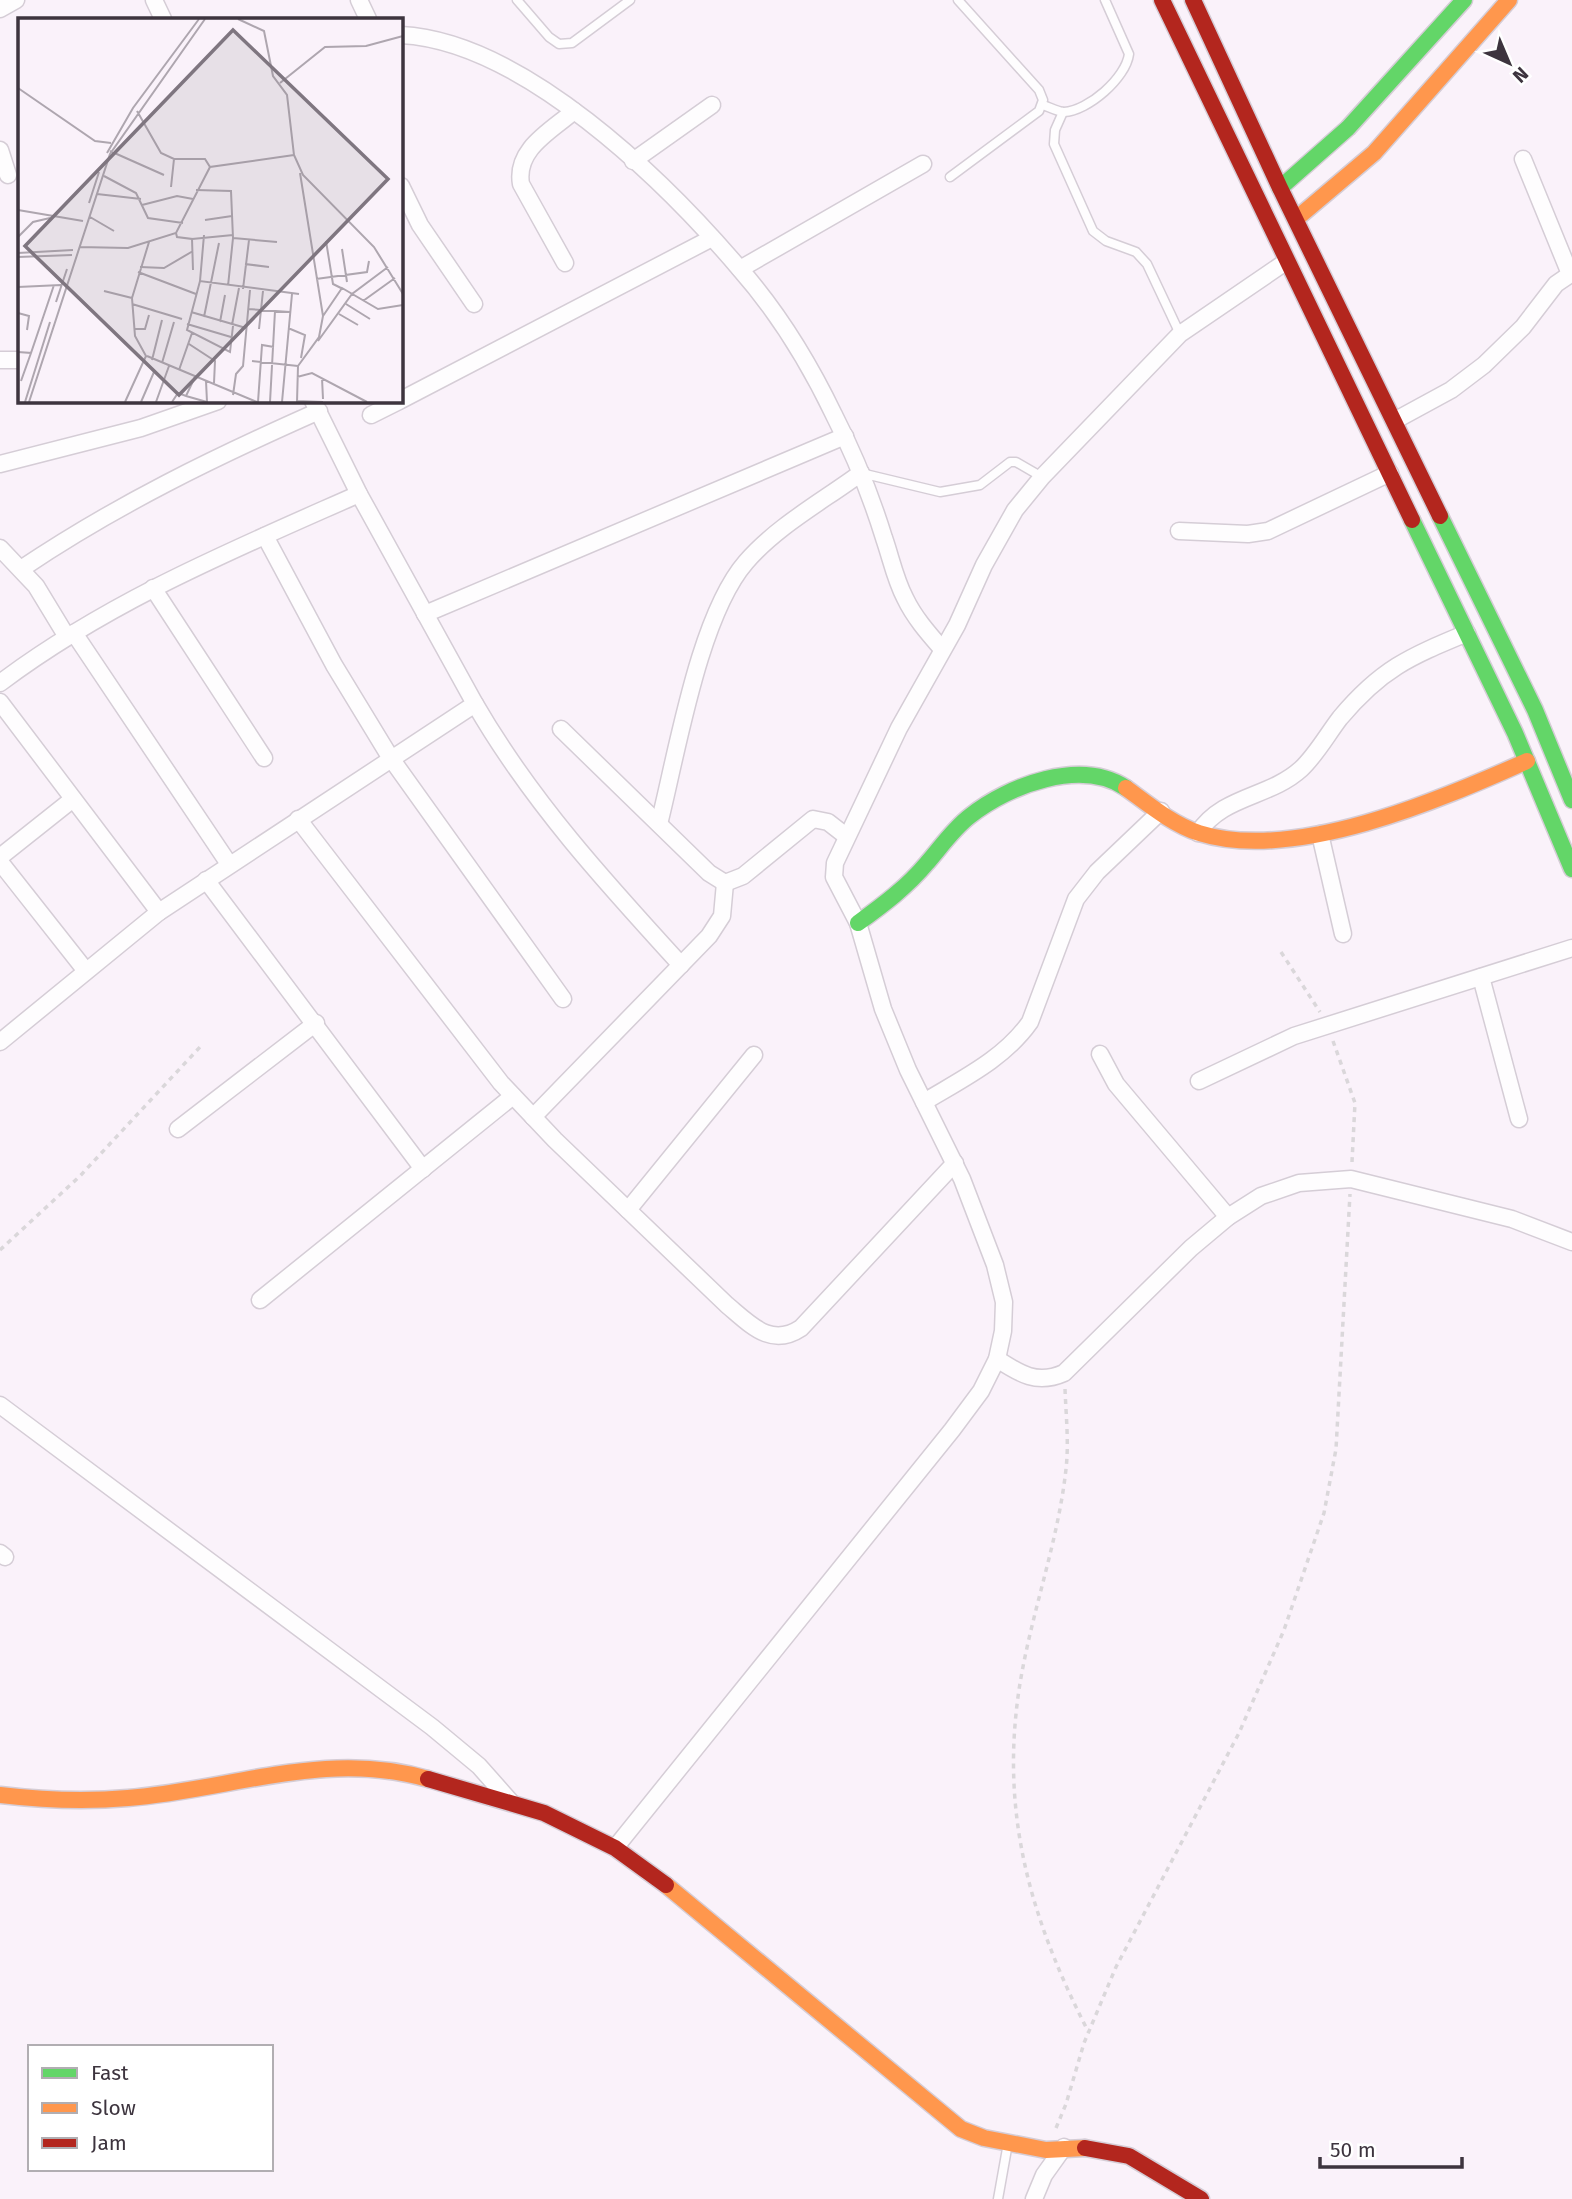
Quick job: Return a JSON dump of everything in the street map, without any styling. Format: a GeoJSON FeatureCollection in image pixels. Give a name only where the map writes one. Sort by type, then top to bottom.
{"type":"FeatureCollection","features":[{"type":"Feature","properties":{"kind":"street"},"geometry":{"type":"LineString","coordinates":[[0,9],[16,0]]}},
{"type":"Feature","properties":{"kind":"street"},"geometry":{"type":"LineString","coordinates":[[154,0],[163,18]]}},
{"type":"Feature","properties":{"kind":"street"},"geometry":{"type":"LineString","coordinates":[[359,0],[368,18]]}},
{"type":"Feature","properties":{"kind":"street"},"geometry":{"type":"LineString","coordinates":[[1162,0],[1467,633],[1527,761],[1572,869]]}},
{"type":"Feature","properties":{"kind":"street"},"geometry":{"type":"LineString","coordinates":[[1193,0],[1280,188],[1535,710],[1572,800]]}},
{"type":"Feature","properties":{"kind":"street"},"geometry":{"type":"LineString","coordinates":[[1280,188],[1348,128],[1464,0]]}},
{"type":"Feature","properties":{"kind":"street"},"geometry":{"type":"LineString","coordinates":[[1296,219],[1374,153],[1509,0]]}},
{"type":"Feature","properties":{"kind":"street"},"geometry":{"type":"LineString","coordinates":[[402,35],[460,49],[508,69],[574,111],[633,161],[740,269],[791,339],[845,436],[861,473],[904,597],[942,649]]}},
{"type":"Feature","properties":{"kind":"street"},"geometry":{"type":"LineString","coordinates":[[633,161],[712,105]]}},
{"type":"Feature","properties":{"kind":"street"},"geometry":{"type":"LineString","coordinates":[[565,264],[521,184],[519,170],[523,156],[574,111]]}},
{"type":"Feature","properties":{"kind":"street"},"geometry":{"type":"LineString","coordinates":[[0,150],[9,175]]}},
{"type":"Feature","properties":{"kind":"street"},"geometry":{"type":"LineString","coordinates":[[1394,421],[1451,390],[1484,365],[1523,327],[1556,284],[1571,274],[1523,159]]}},
{"type":"Feature","properties":{"kind":"street"},"geometry":{"type":"LineString","coordinates":[[740,269],[923,164]]}},
{"type":"Feature","properties":{"kind":"street"},"geometry":{"type":"LineString","coordinates":[[402,188],[420,225],[474,304]]}},
{"type":"Feature","properties":{"kind":"street"},"geometry":{"type":"LineString","coordinates":[[402,399],[712,238]]}},
{"type":"Feature","properties":{"kind":"street"},"geometry":{"type":"LineString","coordinates":[[615,1848],[951,1430],[981,1391],[997,1359],[1004,1303],[995,1265],[955,1163],[924,1102],[883,1009],[858,923],[834,877],[835,863],[846,836],[898,728],[1015,510],[1042,477],[1180,334],[1287,261]]}},
{"type":"Feature","properties":{"kind":"street"},"geometry":{"type":"LineString","coordinates":[[0,360],[18,360]]}},
{"type":"Feature","properties":{"kind":"street"},"geometry":{"type":"LineString","coordinates":[[0,464],[128,431],[215,402]]}},
{"type":"Feature","properties":{"kind":"street"},"geometry":{"type":"LineString","coordinates":[[371,415],[396,402]]}},
{"type":"Feature","properties":{"kind":"street"},"geometry":{"type":"LineString","coordinates":[[21,569],[114,510],[316,406],[359,494],[425,614],[475,704],[519,775],[587,861],[681,965]]}},
{"type":"Feature","properties":{"kind":"street"},"geometry":{"type":"LineString","coordinates":[[425,614],[845,436]]}},
{"type":"Feature","properties":{"kind":"street"},"geometry":{"type":"LineString","coordinates":[[659,824],[699,666],[726,591],[762,545],[861,473]]}},
{"type":"Feature","properties":{"kind":"street"},"geometry":{"type":"LineString","coordinates":[[1179,531],[1248,534],[1268,531],[1390,473]]}},
{"type":"Feature","properties":{"kind":"street"},"geometry":{"type":"LineString","coordinates":[[0,683],[71,635],[153,588],[359,494]]}},
{"type":"Feature","properties":{"kind":"street"},"geometry":{"type":"LineString","coordinates":[[265,536],[334,665],[390,757],[562,999]]}},
{"type":"Feature","properties":{"kind":"street"},"geometry":{"type":"LineString","coordinates":[[0,548],[21,569],[71,635],[229,864]]}},
{"type":"Feature","properties":{"kind":"street"},"geometry":{"type":"LineString","coordinates":[[153,588],[264,758]]}},
{"type":"Feature","properties":{"kind":"street"},"geometry":{"type":"LineString","coordinates":[[1198,833],[1220,809],[1276,785],[1302,768],[1379,676],[1411,656],[1467,633]]}},
{"type":"Feature","properties":{"kind":"street"},"geometry":{"type":"LineString","coordinates":[[0,702],[159,912]]}},
{"type":"Feature","properties":{"kind":"street"},"geometry":{"type":"LineString","coordinates":[[2,1037],[159,912],[390,757],[475,704]]}},
{"type":"Feature","properties":{"kind":"street"},"geometry":{"type":"LineString","coordinates":[[561,729],[709,873],[725,883]]}},
{"type":"Feature","properties":{"kind":"street"},"geometry":{"type":"LineString","coordinates":[[858,923],[905,887],[940,845],[971,815],[991,802],[1065,775],[1100,775],[1113,780],[1198,833],[1255,841],[1320,834],[1395,813],[1485,780],[1527,761]]}},
{"type":"Feature","properties":{"kind":"street"},"geometry":{"type":"LineString","coordinates":[[73,799],[0,860],[86,971]]}},
{"type":"Feature","properties":{"kind":"street"},"geometry":{"type":"LineString","coordinates":[[924,1102],[990,1062],[1021,1035],[1030,1022],[1076,899],[1097,872],[1161,811]]}},
{"type":"Feature","properties":{"kind":"street"},"geometry":{"type":"LineString","coordinates":[[298,819],[464,1039],[513,1096],[628,1210],[754,1327],[776,1338],[785,1337],[813,1317],[955,1163]]}},
{"type":"Feature","properties":{"kind":"street"},"geometry":{"type":"LineString","coordinates":[[725,883],[743,876],[813,819],[828,822],[846,836]]}},
{"type":"Feature","properties":{"kind":"street"},"geometry":{"type":"LineString","coordinates":[[1320,834],[1343,934]]}},
{"type":"Feature","properties":{"kind":"street"},"geometry":{"type":"LineString","coordinates":[[206,880],[316,1023],[423,1169]]}},
{"type":"Feature","properties":{"kind":"street"},"geometry":{"type":"LineString","coordinates":[[533,1117],[709,936],[722,916],[725,883]]}},
{"type":"Feature","properties":{"kind":"street"},"geometry":{"type":"LineString","coordinates":[[1199,1081],[1294,1036],[1572,948]]}},
{"type":"Feature","properties":{"kind":"street"},"geometry":{"type":"LineString","coordinates":[[1481,977],[1519,1119]]}},
{"type":"Feature","properties":{"kind":"street"},"geometry":{"type":"LineString","coordinates":[[178,1129],[316,1023]]}},
{"type":"Feature","properties":{"kind":"street"},"geometry":{"type":"LineString","coordinates":[[1100,1054],[1116,1084],[1228,1217]]}},
{"type":"Feature","properties":{"kind":"street"},"geometry":{"type":"LineString","coordinates":[[628,1210],[754,1055]]}},
{"type":"Feature","properties":{"kind":"street"},"geometry":{"type":"LineString","coordinates":[[260,1300],[513,1096]]}},
{"type":"Feature","properties":{"kind":"street"},"geometry":{"type":"LineString","coordinates":[[997,1359],[1035,1380],[1049,1380],[1064,1373],[1191,1248],[1228,1217],[1261,1196],[1299,1183],[1351,1179],[1512,1219],[1572,1242]]}},
{"type":"Feature","properties":{"kind":"street"},"geometry":{"type":"LineString","coordinates":[[0,1405],[432,1727],[479,1766],[510,1801]]}},
{"type":"Feature","properties":{"kind":"street"},"geometry":{"type":"LineString","coordinates":[[0,1795],[46,1800],[129,1798],[278,1772],[345,1766],[421,1777],[510,1801],[553,1817],[615,1848],[711,1920],[961,2129],[1046,2150],[1064,2147],[1105,2150],[1129,2156],[1201,2199]]}},
{"type":"Feature","properties":{"kind":"street"},"geometry":{"type":"LineString","coordinates":[[1034,2199],[1044,2175],[1064,2147]]}},
{"type":"Feature","properties":{"kind":"lane"},"geometry":{"type":"LineString","coordinates":[[517,0],[549,37],[559,44],[572,43],[630,0]]}},
{"type":"Feature","properties":{"kind":"lane"},"geometry":{"type":"LineString","coordinates":[[950,177],[1039,111],[1043,105],[1039,90],[958,0]]}},
{"type":"Feature","properties":{"kind":"lane"},"geometry":{"type":"LineString","coordinates":[[1043,105],[1063,112],[1076,108],[1112,86],[1120,78],[1128,62],[1126,47],[1105,0]]}},
{"type":"Feature","properties":{"kind":"lane"},"geometry":{"type":"LineString","coordinates":[[1063,112],[1055,130],[1054,144],[1093,231],[1106,241],[1136,251],[1147,264],[1180,334]]}},
{"type":"Feature","properties":{"kind":"lane"},"geometry":{"type":"LineString","coordinates":[[861,473],[940,492],[980,485],[1010,462],[1016,461],[1042,477]]}},
{"type":"Feature","properties":{"kind":"lane"},"geometry":{"type":"LineString","coordinates":[[998,2199],[1008,2142]]}},
{"type":"Feature","properties":{"kind":"path"},"geometry":{"type":"LineString","coordinates":[[1046,2150],[1066,2104],[1088,2031],[1116,1967],[1239,1733],[1284,1630],[1324,1513],[1336,1449],[1355,1103],[1328,1025],[1281,952]]}},
{"type":"Feature","properties":{"kind":"path"},"geometry":{"type":"LineString","coordinates":[[0,1250],[80,1176],[200,1047]]}},
{"type":"Feature","properties":{"kind":"path"},"geometry":{"type":"LineString","coordinates":[[1064,1373],[1067,1467],[1016,1713],[1013,1761],[1027,1881],[1041,1931],[1058,1973],[1088,2031]]}},
{"type":"Feature","properties":{"kind":"traffic: fast"},"geometry":{"type":"LineString","coordinates":[[1280,188],[1348,128],[1464,0]]}},
{"type":"Feature","properties":{"kind":"traffic: fast"},"geometry":{"type":"LineString","coordinates":[[1440,516],[1535,710],[1572,800]]}},
{"type":"Feature","properties":{"kind":"traffic: fast"},"geometry":{"type":"LineString","coordinates":[[1412,520],[1515,733],[1572,869]]}},
{"type":"Feature","properties":{"kind":"traffic: fast"},"geometry":{"type":"LineString","coordinates":[[858,923],[911,880],[964,821],[1004,794],[1046,779],[1067,776],[1088,775],[1108,779],[1126,788]]}},
{"type":"Feature","properties":{"kind":"traffic: slow"},"geometry":{"type":"LineString","coordinates":[[1296,219],[1374,153],[1509,0]]}},
{"type":"Feature","properties":{"kind":"traffic: slow"},"geometry":{"type":"LineString","coordinates":[[1126,788],[1170,819],[1199,833],[1237,840],[1278,840],[1322,834],[1366,823],[1452,793],[1527,761]]}},
{"type":"Feature","properties":{"kind":"traffic: slow"},"geometry":{"type":"LineString","coordinates":[[0,1795],[64,1800],[128,1798],[278,1774],[352,1768],[390,1771],[428,1779]]}},
{"type":"Feature","properties":{"kind":"traffic: slow"},"geometry":{"type":"LineString","coordinates":[[666,1885],[961,2129],[984,2138],[1046,2150],[1085,2148]]}},
{"type":"Feature","properties":{"kind":"traffic: jam"},"geometry":{"type":"LineString","coordinates":[[1162,0],[1412,520]]}},
{"type":"Feature","properties":{"kind":"traffic: jam"},"geometry":{"type":"LineString","coordinates":[[1193,0],[1280,188],[1440,516]]}},
{"type":"Feature","properties":{"kind":"traffic: jam"},"geometry":{"type":"LineString","coordinates":[[428,1779],[544,1813],[615,1848],[666,1885]]}},
{"type":"Feature","properties":{"kind":"traffic: jam"},"geometry":{"type":"LineString","coordinates":[[1085,2148],[1129,2156],[1201,2199]]}}]}
